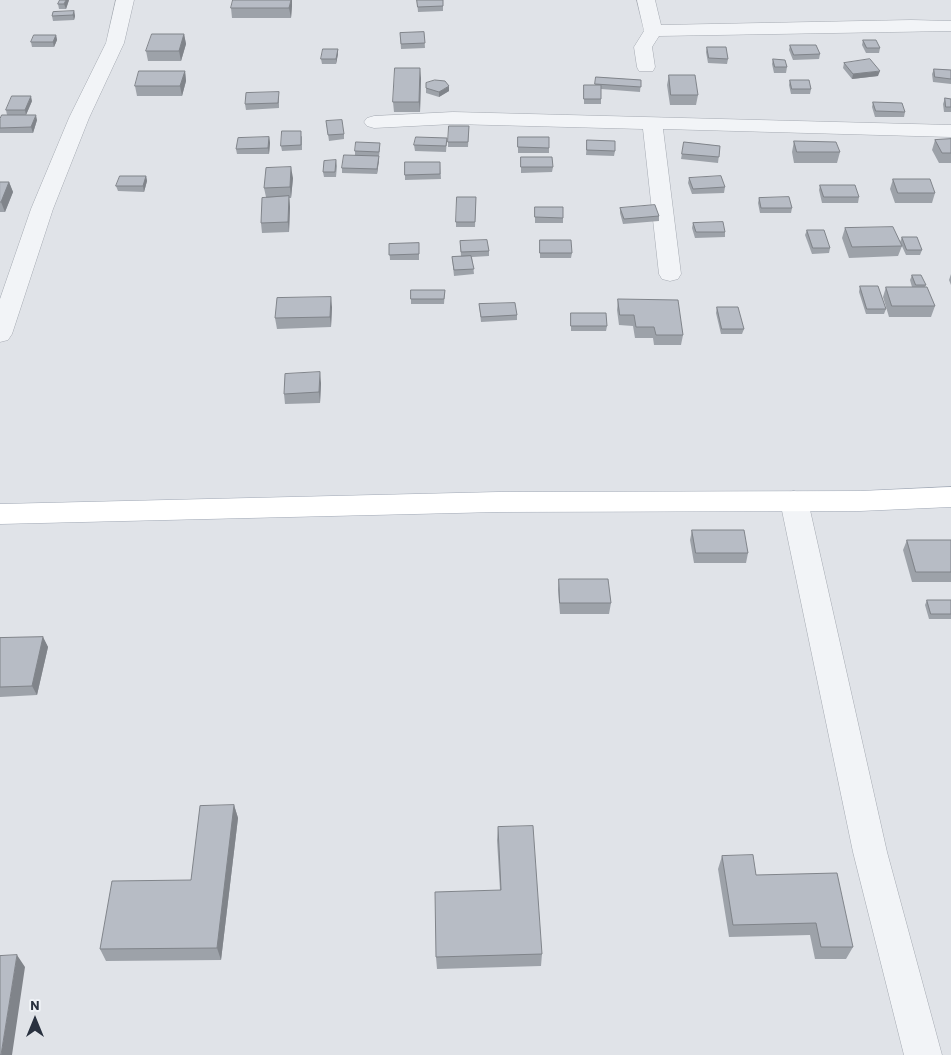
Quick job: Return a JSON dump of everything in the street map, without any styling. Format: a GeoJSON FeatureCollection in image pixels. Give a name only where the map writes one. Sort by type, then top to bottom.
{"type":"FeatureCollection","features":[{"type":"Feature","properties":{"kind":"main road"},"geometry":{"type":"LineString","coordinates":[[0,514],[498,502],[794,502],[951,497]]}},
{"type":"Feature","properties":{"kind":"street"},"geometry":{"type":"LineString","coordinates":[[0,334],[42,209],[79,118],[115,43],[124,0]]}},
{"type":"Feature","properties":{"kind":"street"},"geometry":{"type":"LineString","coordinates":[[646,0],[653,31],[643,47],[646,68]]}},
{"type":"Feature","properties":{"kind":"street"},"geometry":{"type":"LineString","coordinates":[[653,31],[911,25],[951,26]]}},
{"type":"Feature","properties":{"kind":"street"},"geometry":{"type":"LineString","coordinates":[[374,122],[453,118],[951,130]]}},
{"type":"Feature","properties":{"kind":"street"},"geometry":{"type":"LineString","coordinates":[[652,124],[670,274]]}},
{"type":"Feature","properties":{"kind":"street"},"geometry":{"type":"LineString","coordinates":[[794,502],[870,852],[923,1055]]}},
{"type":"Feature","properties":{"kind":"building"},"geometry":{"type":"Polygon","coordinates":[[[60,0],[66,0],[64,4],[58,4],[60,0]]]}},
{"type":"Feature","properties":{"kind":"building"},"geometry":{"type":"Polygon","coordinates":[[[233,0],[291,0],[289,8],[231,8],[233,0]]]}},
{"type":"Feature","properties":{"kind":"building"},"geometry":{"type":"Polygon","coordinates":[[[417,0],[443,0],[443,6],[418,7],[417,0]]]}},
{"type":"Feature","properties":{"kind":"building"},"geometry":{"type":"Polygon","coordinates":[[[74,11],[73,15],[52,16],[53,12],[74,11]]]}},
{"type":"Feature","properties":{"kind":"building"},"geometry":{"type":"Polygon","coordinates":[[[424,32],[425,43],[401,44],[400,33],[424,32]]]}},
{"type":"Feature","properties":{"kind":"building"},"geometry":{"type":"Polygon","coordinates":[[[152,34],[184,34],[179,51],[146,51],[152,34]]]}},
{"type":"Feature","properties":{"kind":"building"},"geometry":{"type":"Polygon","coordinates":[[[34,35],[56,35],[53,42],[31,42],[34,35]]]}},
{"type":"Feature","properties":{"kind":"building"},"geometry":{"type":"Polygon","coordinates":[[[863,40],[876,40],[880,48],[867,48],[863,40]]]}},
{"type":"Feature","properties":{"kind":"building"},"geometry":{"type":"Polygon","coordinates":[[[790,45],[816,45],[820,54],[794,55],[790,45]]]}},
{"type":"Feature","properties":{"kind":"building"},"geometry":{"type":"Polygon","coordinates":[[[707,47],[726,47],[728,59],[709,58],[707,47]]]}},
{"type":"Feature","properties":{"kind":"building"},"geometry":{"type":"Polygon","coordinates":[[[323,49],[338,49],[336,59],[321,59],[323,49]]]}},
{"type":"Feature","properties":{"kind":"building"},"geometry":{"type":"Polygon","coordinates":[[[773,59],[785,60],[787,67],[775,67],[773,59]]]}},
{"type":"Feature","properties":{"kind":"building"},"geometry":{"type":"Polygon","coordinates":[[[870,59],[880,71],[853,74],[844,63],[870,59]]]}},
{"type":"Feature","properties":{"kind":"building"},"geometry":{"type":"Polygon","coordinates":[[[395,68],[420,68],[419,102],[393,102],[395,68]]]}},
{"type":"Feature","properties":{"kind":"building"},"geometry":{"type":"Polygon","coordinates":[[[934,69],[951,70],[951,79],[935,77],[934,69]]]}},
{"type":"Feature","properties":{"kind":"building"},"geometry":{"type":"Polygon","coordinates":[[[139,71],[185,71],[180,86],[135,86],[139,71]]]}},
{"type":"Feature","properties":{"kind":"building"},"geometry":{"type":"Polygon","coordinates":[[[669,75],[695,75],[698,95],[671,95],[669,75]]]}},
{"type":"Feature","properties":{"kind":"building"},"geometry":{"type":"Polygon","coordinates":[[[596,77],[641,80],[641,87],[595,84],[596,77]]]}},
{"type":"Feature","properties":{"kind":"building"},"geometry":{"type":"Polygon","coordinates":[[[435,80],[445,81],[449,86],[439,92],[426,88],[426,83],[435,80]]]}},
{"type":"Feature","properties":{"kind":"building"},"geometry":{"type":"Polygon","coordinates":[[[790,80],[809,80],[811,89],[792,89],[790,80]]]}},
{"type":"Feature","properties":{"kind":"building"},"geometry":{"type":"Polygon","coordinates":[[[584,85],[601,85],[601,99],[584,99],[584,85]]]}},
{"type":"Feature","properties":{"kind":"building"},"geometry":{"type":"Polygon","coordinates":[[[279,92],[278,103],[245,104],[246,93],[279,92]]]}},
{"type":"Feature","properties":{"kind":"building"},"geometry":{"type":"Polygon","coordinates":[[[12,96],[31,96],[25,110],[6,110],[12,96]]]}},
{"type":"Feature","properties":{"kind":"building"},"geometry":{"type":"Polygon","coordinates":[[[945,98],[951,99],[951,107],[946,107],[945,98]]]}},
{"type":"Feature","properties":{"kind":"building"},"geometry":{"type":"Polygon","coordinates":[[[873,102],[902,103],[905,112],[876,111],[873,102]]]}},
{"type":"Feature","properties":{"kind":"building"},"geometry":{"type":"Polygon","coordinates":[[[2,115],[36,115],[31,127],[0,128],[2,115]]]}},
{"type":"Feature","properties":{"kind":"building"},"geometry":{"type":"Polygon","coordinates":[[[342,120],[344,134],[328,135],[326,121],[342,120]]]}},
{"type":"Feature","properties":{"kind":"building"},"geometry":{"type":"Polygon","coordinates":[[[449,126],[469,126],[468,142],[448,142],[449,126]]]}},
{"type":"Feature","properties":{"kind":"building"},"geometry":{"type":"Polygon","coordinates":[[[282,131],[301,131],[301,145],[281,146],[282,131]]]}},
{"type":"Feature","properties":{"kind":"building"},"geometry":{"type":"Polygon","coordinates":[[[269,137],[268,148],[236,149],[238,138],[269,137]]]}},
{"type":"Feature","properties":{"kind":"building"},"geometry":{"type":"Polygon","coordinates":[[[416,137],[447,138],[446,146],[414,145],[416,137]]]}},
{"type":"Feature","properties":{"kind":"building"},"geometry":{"type":"Polygon","coordinates":[[[518,137],[549,137],[549,148],[518,147],[518,137]]]}},
{"type":"Feature","properties":{"kind":"building"},"geometry":{"type":"Polygon","coordinates":[[[951,139],[951,153],[942,153],[935,140],[951,139]]]}},
{"type":"Feature","properties":{"kind":"building"},"geometry":{"type":"Polygon","coordinates":[[[587,140],[615,141],[615,151],[587,150],[587,140]]]}},
{"type":"Feature","properties":{"kind":"building"},"geometry":{"type":"Polygon","coordinates":[[[794,141],[836,142],[840,152],[797,152],[794,141]]]}},
{"type":"Feature","properties":{"kind":"building"},"geometry":{"type":"Polygon","coordinates":[[[356,142],[380,143],[379,152],[355,151],[356,142]]]}},
{"type":"Feature","properties":{"kind":"building"},"geometry":{"type":"Polygon","coordinates":[[[684,142],[720,146],[719,157],[682,154],[684,142]]]}},
{"type":"Feature","properties":{"kind":"building"},"geometry":{"type":"Polygon","coordinates":[[[344,155],[379,156],[377,169],[342,168],[344,155]]]}},
{"type":"Feature","properties":{"kind":"building"},"geometry":{"type":"Polygon","coordinates":[[[521,157],[552,157],[553,167],[521,167],[521,157]]]}},
{"type":"Feature","properties":{"kind":"building"},"geometry":{"type":"Polygon","coordinates":[[[336,160],[335,172],[323,172],[324,161],[336,160]]]}},
{"type":"Feature","properties":{"kind":"building"},"geometry":{"type":"Polygon","coordinates":[[[405,162],[440,162],[440,174],[405,175],[405,162]]]}},
{"type":"Feature","properties":{"kind":"building"},"geometry":{"type":"Polygon","coordinates":[[[291,167],[290,187],[264,188],[266,168],[291,167]]]}},
{"type":"Feature","properties":{"kind":"building"},"geometry":{"type":"Polygon","coordinates":[[[120,176],[146,176],[143,186],[116,186],[120,176]]]}},
{"type":"Feature","properties":{"kind":"building"},"geometry":{"type":"Polygon","coordinates":[[[721,176],[725,187],[693,189],[689,178],[721,176]]]}},
{"type":"Feature","properties":{"kind":"building"},"geometry":{"type":"Polygon","coordinates":[[[893,179],[930,179],[935,193],[898,193],[893,179]]]}},
{"type":"Feature","properties":{"kind":"building"},"geometry":{"type":"Polygon","coordinates":[[[0,182],[9,182],[1,202],[0,202],[0,182]]]}},
{"type":"Feature","properties":{"kind":"building"},"geometry":{"type":"Polygon","coordinates":[[[820,185],[855,185],[859,197],[824,197],[820,185]]]}},
{"type":"Feature","properties":{"kind":"building"},"geometry":{"type":"Polygon","coordinates":[[[289,196],[288,222],[261,223],[262,198],[289,196]]]}},
{"type":"Feature","properties":{"kind":"building"},"geometry":{"type":"Polygon","coordinates":[[[457,197],[476,197],[475,222],[456,222],[457,197]]]}},
{"type":"Feature","properties":{"kind":"building"},"geometry":{"type":"Polygon","coordinates":[[[789,197],[792,208],[761,208],[759,198],[789,197]]]}},
{"type":"Feature","properties":{"kind":"building"},"geometry":{"type":"Polygon","coordinates":[[[655,205],[659,216],[624,219],[620,208],[655,205]]]}},
{"type":"Feature","properties":{"kind":"building"},"geometry":{"type":"Polygon","coordinates":[[[535,207],[563,207],[563,218],[535,217],[535,207]]]}},
{"type":"Feature","properties":{"kind":"building"},"geometry":{"type":"Polygon","coordinates":[[[723,222],[725,232],[696,232],[693,223],[723,222]]]}},
{"type":"Feature","properties":{"kind":"building"},"geometry":{"type":"Polygon","coordinates":[[[893,227],[902,246],[852,247],[845,228],[893,227]]]}},
{"type":"Feature","properties":{"kind":"building"},"geometry":{"type":"Polygon","coordinates":[[[807,230],[824,230],[830,248],[813,248],[807,230]]]}},
{"type":"Feature","properties":{"kind":"building"},"geometry":{"type":"Polygon","coordinates":[[[902,237],[917,237],[922,250],[907,250],[902,237]]]}},
{"type":"Feature","properties":{"kind":"building"},"geometry":{"type":"Polygon","coordinates":[[[487,240],[489,251],[461,252],[460,241],[487,240]]]}},
{"type":"Feature","properties":{"kind":"building"},"geometry":{"type":"Polygon","coordinates":[[[540,240],[571,240],[572,253],[540,253],[540,240]]]}},
{"type":"Feature","properties":{"kind":"building"},"geometry":{"type":"Polygon","coordinates":[[[419,243],[419,254],[389,255],[389,244],[419,243]]]}},
{"type":"Feature","properties":{"kind":"building"},"geometry":{"type":"Polygon","coordinates":[[[471,256],[474,269],[454,270],[452,257],[471,256]]]}},
{"type":"Feature","properties":{"kind":"building"},"geometry":{"type":"Polygon","coordinates":[[[912,275],[921,275],[926,285],[916,285],[912,275]]]}},
{"type":"Feature","properties":{"kind":"building"},"geometry":{"type":"Polygon","coordinates":[[[860,286],[878,286],[886,309],[867,309],[860,286]]]}},
{"type":"Feature","properties":{"kind":"building"},"geometry":{"type":"Polygon","coordinates":[[[886,287],[927,287],[935,306],[892,306],[886,287]]]}},
{"type":"Feature","properties":{"kind":"building"},"geometry":{"type":"Polygon","coordinates":[[[411,290],[445,290],[444,299],[411,299],[411,290]]]}},
{"type":"Feature","properties":{"kind":"building"},"geometry":{"type":"Polygon","coordinates":[[[331,297],[330,317],[275,318],[277,298],[331,297]]]}},
{"type":"Feature","properties":{"kind":"building"},"geometry":{"type":"Polygon","coordinates":[[[618,299],[678,300],[683,335],[656,335],[654,327],[636,327],[634,315],[620,315],[618,299]]]}},
{"type":"Feature","properties":{"kind":"building"},"geometry":{"type":"Polygon","coordinates":[[[515,303],[517,315],[481,317],[479,304],[515,303]]]}},
{"type":"Feature","properties":{"kind":"building"},"geometry":{"type":"Polygon","coordinates":[[[717,307],[738,307],[744,329],[722,329],[717,307]]]}},
{"type":"Feature","properties":{"kind":"building"},"geometry":{"type":"Polygon","coordinates":[[[571,313],[606,313],[607,326],[571,326],[571,313]]]}},
{"type":"Feature","properties":{"kind":"building"},"geometry":{"type":"Polygon","coordinates":[[[320,372],[319,392],[284,394],[285,374],[320,372]]]}},
{"type":"Feature","properties":{"kind":"building"},"geometry":{"type":"Polygon","coordinates":[[[692,530],[744,530],[748,553],[696,553],[692,530]]]}},
{"type":"Feature","properties":{"kind":"building"},"geometry":{"type":"Polygon","coordinates":[[[907,540],[951,540],[951,572],[916,572],[907,540]]]}},
{"type":"Feature","properties":{"kind":"building"},"geometry":{"type":"Polygon","coordinates":[[[559,579],[608,579],[611,603],[560,603],[559,579]]]}},
{"type":"Feature","properties":{"kind":"building"},"geometry":{"type":"Polygon","coordinates":[[[927,600],[951,600],[951,614],[931,614],[927,600]]]}},
{"type":"Feature","properties":{"kind":"building"},"geometry":{"type":"Polygon","coordinates":[[[43,637],[32,686],[0,687],[0,638],[43,637]]]}},
{"type":"Feature","properties":{"kind":"building"},"geometry":{"type":"Polygon","coordinates":[[[234,805],[217,948],[100,949],[112,881],[191,880],[200,806],[234,805]]]}},
{"type":"Feature","properties":{"kind":"building"},"geometry":{"type":"Polygon","coordinates":[[[533,826],[542,954],[436,957],[435,892],[501,890],[498,827],[533,826]]]}},
{"type":"Feature","properties":{"kind":"building"},"geometry":{"type":"Polygon","coordinates":[[[753,855],[756,875],[837,873],[853,947],[821,947],[816,923],[733,925],[722,856],[753,855]]]}},
{"type":"Feature","properties":{"kind":"building"},"geometry":{"type":"Polygon","coordinates":[[[17,955],[1,1055],[0,1055],[0,956],[17,955]]]}}]}
